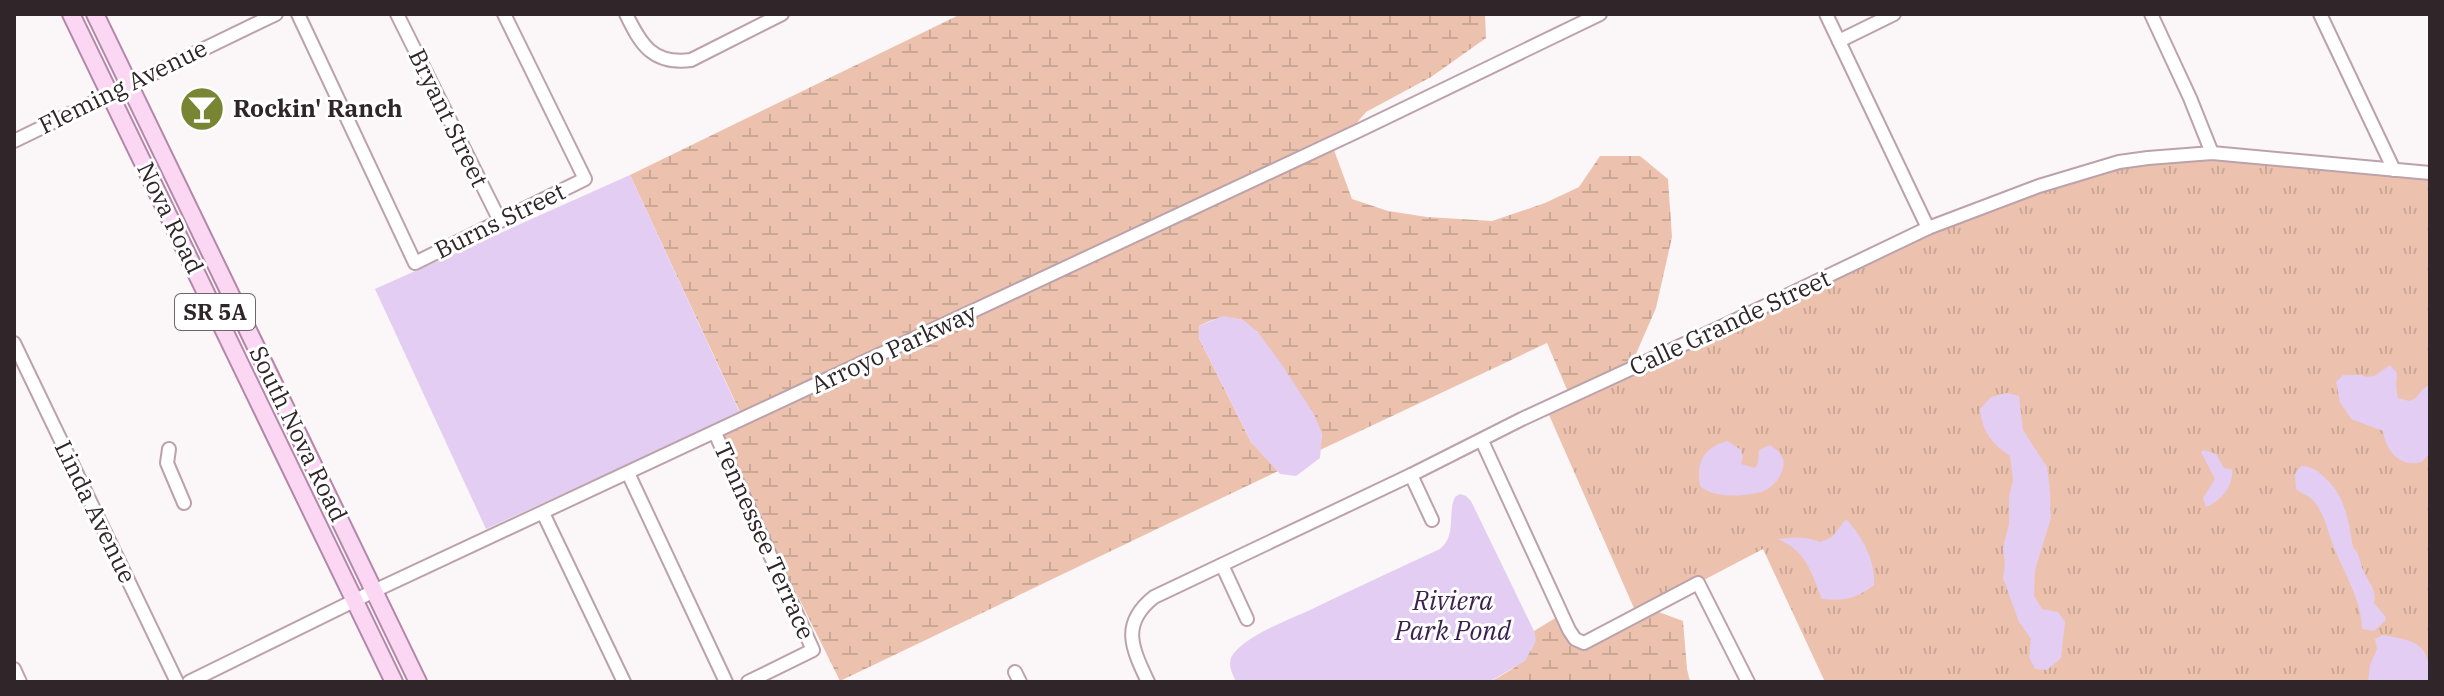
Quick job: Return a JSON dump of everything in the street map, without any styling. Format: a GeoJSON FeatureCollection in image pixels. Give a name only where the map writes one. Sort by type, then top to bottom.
{"type":"FeatureCollection","features":[{"type":"Feature","properties":{"kind":"main road","name":"Nova Road"},"geometry":{"type":"LineString","coordinates":[[71,14],[394,682]]}},
{"type":"Feature","properties":{"kind":"main road","name":"South Nova Road"},"geometry":{"type":"LineString","coordinates":[[95,14],[418,682]]}},
{"type":"Feature","properties":{"kind":"main road"},"geometry":{"type":"LineString","coordinates":[[219,321],[234,324],[250,335]]}},
{"type":"Feature","properties":{"kind":"main road"},"geometry":{"type":"LineString","coordinates":[[261,409],[275,413],[293,425]]}},
{"type":"Feature","properties":{"kind":"street","name":"Fleming Avenue"},"geometry":{"type":"LineString","coordinates":[[14,141],[276,14]]}},
{"type":"Feature","properties":{"kind":"street","name":"Burns Street"},"geometry":{"type":"LineString","coordinates":[[298,14],[415,263],[585,179],[504,14]]}},
{"type":"Feature","properties":{"kind":"street","name":"Bryant Street"},"geometry":{"type":"LineString","coordinates":[[397,14],[500,221]]}},
{"type":"Feature","properties":{"kind":"street"},"geometry":{"type":"LineString","coordinates":[[626,14],[638,38],[651,52],[666,61],[676,62],[691,60],[782,14]]}},
{"type":"Feature","properties":{"kind":"street","name":"Arroyo Parkway"},"geometry":{"type":"LineString","coordinates":[[189,682],[374,591],[1600,14]]}},
{"type":"Feature","properties":{"kind":"street"},"geometry":{"type":"LineString","coordinates":[[1826,14],[1928,228]]}},
{"type":"Feature","properties":{"kind":"street"},"geometry":{"type":"LineString","coordinates":[[1839,41],[1894,14]]}},
{"type":"Feature","properties":{"kind":"street"},"geometry":{"type":"LineString","coordinates":[[2151,14],[2212,153]]}},
{"type":"Feature","properties":{"kind":"street"},"geometry":{"type":"LineString","coordinates":[[2320,14],[2394,170]]}},
{"type":"Feature","properties":{"kind":"street","name":"Calle Grande Street"},"geometry":{"type":"LineString","coordinates":[[1148,682],[1131,637],[1141,607],[1154,597],[1928,228],[2039,186],[2119,162],[2148,158],[2212,153],[2430,173]]}},
{"type":"Feature","properties":{"kind":"street","name":"Linda Avenue"},"geometry":{"type":"LineString","coordinates":[[14,343],[177,682]]}},
{"type":"Feature","properties":{"kind":"street","name":"Tennessee Terrace"},"geometry":{"type":"LineString","coordinates":[[715,433],[813,650],[748,682]]}},
{"type":"Feature","properties":{"kind":"street"},"geometry":{"type":"LineString","coordinates":[[1482,441],[1575,639],[1584,643],[1698,583],[1748,682]]}},
{"type":"Feature","properties":{"kind":"street"},"geometry":{"type":"LineString","coordinates":[[169,449],[167,463],[184,503]]}},
{"type":"Feature","properties":{"kind":"street"},"geometry":{"type":"LineString","coordinates":[[628,473],[726,682]]}},
{"type":"Feature","properties":{"kind":"street"},"geometry":{"type":"LineString","coordinates":[[1411,475],[1432,520]]}},
{"type":"Feature","properties":{"kind":"street"},"geometry":{"type":"LineString","coordinates":[[543,513],[624,682]]}},
{"type":"Feature","properties":{"kind":"street"},"geometry":{"type":"LineString","coordinates":[[1222,565],[1247,619]]}},
{"type":"Feature","properties":{"kind":"street"},"geometry":{"type":"LineString","coordinates":[[14,669],[20,682]]}},
{"type":"Feature","properties":{"kind":"green space"},"geometry":{"type":"Polygon","coordinates":[[[961,14],[1485,14],[1486,38],[1431,77],[1366,112],[1354,126],[713,426],[740,412],[630,175],[961,14]]]}},
{"type":"Feature","properties":{"kind":"green space"},"geometry":{"type":"Polygon","coordinates":[[[1338,146],[1334,150],[1352,199],[1388,211],[1492,221],[1545,203],[1579,187],[1600,156],[1640,156],[1668,179],[1672,237],[1656,308],[1632,363],[1568,392],[1547,343],[1320,450],[1322,434],[1243,320],[1220,318],[1211,321],[1199,326],[1199,338],[1251,442],[1278,471],[840,681],[722,436],[1338,146]]]}},
{"type":"Feature","properties":{"kind":"green space"},"geometry":{"type":"Polygon","coordinates":[[[2212,153],[2430,172],[2430,682],[1825,682],[1763,549],[1637,615],[1546,408],[1928,228],[2119,162],[2212,153]]]}},
{"type":"Feature","properties":{"kind":"green space"},"geometry":{"type":"Polygon","coordinates":[[[1656,611],[1683,621],[1690,682],[1489,682],[1521,662],[1532,648],[1534,631],[1557,617],[1582,650],[1656,611]]]}},
{"type":"Feature","properties":{"kind":"water"},"geometry":{"type":"Polygon","coordinates":[[[630,175],[740,413],[486,529],[375,289],[630,175]]]}},
{"type":"Feature","properties":{"kind":"water"},"geometry":{"type":"Polygon","coordinates":[[[1223,316],[1243,320],[1258,332],[1314,414],[1322,434],[1320,458],[1296,476],[1280,474],[1251,442],[1199,338],[1199,326],[1223,316]]]}},
{"type":"Feature","properties":{"kind":"water"},"geometry":{"type":"Polygon","coordinates":[[[2390,365],[2397,373],[2398,398],[2415,399],[2430,384],[2430,453],[2422,462],[2407,463],[2396,457],[2387,446],[2383,431],[2351,419],[2340,402],[2336,382],[2343,375],[2374,376],[2390,365]]]}},
{"type":"Feature","properties":{"kind":"water"},"geometry":{"type":"Polygon","coordinates":[[[2007,393],[2019,396],[2023,430],[2047,467],[2051,518],[2035,570],[2034,596],[2042,609],[2058,612],[2065,622],[2061,658],[2047,670],[2035,669],[2029,657],[2031,639],[2019,622],[2003,578],[2003,548],[2009,524],[2009,497],[2013,480],[2010,456],[1989,436],[1980,409],[1991,397],[2007,393]]]}},
{"type":"Feature","properties":{"kind":"water"},"geometry":{"type":"Polygon","coordinates":[[[1727,441],[1740,449],[1743,456],[1741,464],[1755,468],[1759,450],[1770,445],[1776,449],[1784,463],[1777,481],[1766,490],[1741,495],[1722,495],[1700,486],[1699,470],[1703,458],[1712,448],[1727,441]]]}},
{"type":"Feature","properties":{"kind":"water"},"geometry":{"type":"Polygon","coordinates":[[[2201,452],[2216,454],[2224,468],[2232,469],[2231,481],[2225,492],[2206,507],[2203,498],[2215,479],[2201,452]]]}},
{"type":"Feature","properties":{"kind":"water"},"geometry":{"type":"Polygon","coordinates":[[[2301,466],[2319,472],[2342,500],[2353,547],[2373,590],[2374,603],[2386,620],[2374,631],[2362,629],[2355,597],[2319,509],[2312,499],[2296,489],[2295,474],[2301,466]]]}},
{"type":"Feature","properties":{"kind":"water","name":"Riviera Park Pond"},"geometry":{"type":"Polygon","coordinates":[[[1460,494],[1471,501],[1534,631],[1536,641],[1525,661],[1489,682],[1236,682],[1230,660],[1241,646],[1259,634],[1440,549],[1448,538],[1453,504],[1460,494]]]}},
{"type":"Feature","properties":{"kind":"water"},"geometry":{"type":"Polygon","coordinates":[[[1846,519],[1867,549],[1873,567],[1874,585],[1850,598],[1822,599],[1802,557],[1778,539],[1799,538],[1820,542],[1832,537],[1846,519]]]}},
{"type":"Feature","properties":{"kind":"water"},"geometry":{"type":"Polygon","coordinates":[[[2383,635],[2405,639],[2419,646],[2427,659],[2430,682],[2368,682],[2370,665],[2377,649],[2375,639],[2383,635]]]}},
{"type":"Feature","properties":{"kind":"place","name":"Rockin' Ranch"},"geometry":{"type":"Point","coordinates":[202,109]}}]}
